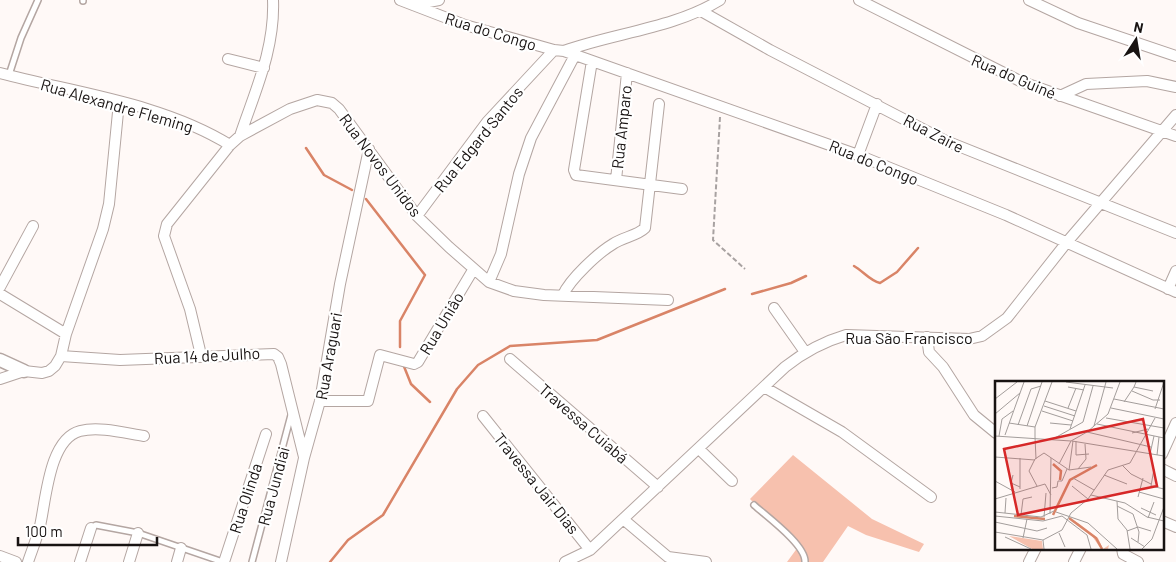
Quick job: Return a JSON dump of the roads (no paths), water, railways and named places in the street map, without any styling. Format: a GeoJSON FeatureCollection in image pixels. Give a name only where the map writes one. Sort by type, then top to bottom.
{"type":"FeatureCollection","features":[{"type":"Feature","properties":{"kind":"street"},"geometry":{"type":"LineString","coordinates":[[240,136],[264,68],[273,32],[273,0]]}},
{"type":"Feature","properties":{"kind":"street","name":"Rua do Congo"},"geometry":{"type":"LineString","coordinates":[[400,0],[465,25],[575,55],[858,155],[1067,242],[1172,291]]}},
{"type":"Feature","properties":{"kind":"street"},"geometry":{"type":"LineString","coordinates":[[412,6],[439,0]]}},
{"type":"Feature","properties":{"kind":"street"},"geometry":{"type":"LineString","coordinates":[[559,50],[702,11],[720,0]]}},
{"type":"Feature","properties":{"kind":"street","name":"Rua do Guiné"},"geometry":{"type":"LineString","coordinates":[[859,0],[1022,82],[1176,136]]}},
{"type":"Feature","properties":{"kind":"street"},"geometry":{"type":"LineString","coordinates":[[1029,0],[1078,22],[1176,56]]}},
{"type":"Feature","properties":{"kind":"street","name":"Rua Zaire"},"geometry":{"type":"LineString","coordinates":[[702,11],[770,50],[955,145],[1176,233]]}},
{"type":"Feature","properties":{"kind":"street","name":"Rua Edgard Santos"},"geometry":{"type":"LineString","coordinates":[[417,216],[487,122],[559,50]]}},
{"type":"Feature","properties":{"kind":"street"},"geometry":{"type":"LineString","coordinates":[[489,282],[501,254],[519,174],[531,138],[575,55]]}},
{"type":"Feature","properties":{"kind":"street"},"geometry":{"type":"LineString","coordinates":[[228,60],[264,68]]}},
{"type":"Feature","properties":{"kind":"street"},"geometry":{"type":"LineString","coordinates":[[592,61],[574,170],[576,175],[682,189]]}},
{"type":"Feature","properties":{"kind":"street","name":"Rua Amparo"},"geometry":{"type":"LineString","coordinates":[[616,180],[627,73]]}},
{"type":"Feature","properties":{"kind":"street","name":"Rua Alexandre Fleming"},"geometry":{"type":"LineString","coordinates":[[4,74],[119,102],[199,128],[230,145]]}},
{"type":"Feature","properties":{"kind":"street"},"geometry":{"type":"LineString","coordinates":[[1060,96],[1086,84],[1147,81],[1176,86]]}},
{"type":"Feature","properties":{"kind":"street","name":"Rua Novos Unidos"},"geometry":{"type":"LineString","coordinates":[[201,355],[190,309],[164,236],[165,230],[172,217],[230,145],[240,136],[290,109],[317,100],[324,100],[339,109],[417,216],[489,282],[514,291],[668,300]]}},
{"type":"Feature","properties":{"kind":"street"},"geometry":{"type":"LineString","coordinates":[[0,360],[24,371],[42,373],[56,366],[61,356],[66,334],[103,229],[109,204],[119,102]]}},
{"type":"Feature","properties":{"kind":"street"},"geometry":{"type":"LineString","coordinates":[[563,295],[575,276],[603,251],[614,243],[644,230],[659,104]]}},
{"type":"Feature","properties":{"kind":"street"},"geometry":{"type":"LineString","coordinates":[[858,155],[877,104]]}},
{"type":"Feature","properties":{"kind":"street","name":"Rua São Francisco"},"geometry":{"type":"LineString","coordinates":[[565,562],[590,550],[784,367],[805,352],[827,341],[846,335],[969,339],[992,331],[1007,318],[1100,202],[1176,115]]}},
{"type":"Feature","properties":{"kind":"street","name":"Rua Araguari"},"geometry":{"type":"LineString","coordinates":[[281,562],[304,458],[320,401],[340,284],[369,149]]}},
{"type":"Feature","properties":{"kind":"street"},"geometry":{"type":"LineString","coordinates":[[33,226],[0,292],[66,334]]}},
{"type":"Feature","properties":{"kind":"street","name":"Rua Uniâo"},"geometry":{"type":"LineString","coordinates":[[320,401],[368,401],[380,355],[414,364],[418,362],[474,270]]}},
{"type":"Feature","properties":{"kind":"street"},"geometry":{"type":"LineString","coordinates":[[1172,291],[1176,271]]}},
{"type":"Feature","properties":{"kind":"street"},"geometry":{"type":"LineString","coordinates":[[774,308],[805,352]]}},
{"type":"Feature","properties":{"kind":"street"},"geometry":{"type":"LineString","coordinates":[[927,337],[929,352],[943,367],[974,415],[995,432]]}},
{"type":"Feature","properties":{"kind":"street","name":"Rua 14 de Julho"},"geometry":{"type":"LineString","coordinates":[[61,356],[120,360],[201,355],[274,354],[281,364],[304,458]]}},
{"type":"Feature","properties":{"kind":"street","name":"Travessa Cuiabá"},"geometry":{"type":"LineString","coordinates":[[510,359],[658,487]]}},
{"type":"Feature","properties":{"kind":"street"},"geometry":{"type":"LineString","coordinates":[[0,379],[24,371]]}},
{"type":"Feature","properties":{"kind":"street"},"geometry":{"type":"LineString","coordinates":[[764,386],[842,432],[931,496]]}},
{"type":"Feature","properties":{"kind":"street","name":"Travessa Jair Dias"},"geometry":{"type":"LineString","coordinates":[[483,416],[590,550]]}},
{"type":"Feature","properties":{"kind":"street"},"geometry":{"type":"LineString","coordinates":[[1164,450],[1176,423]]}},
{"type":"Feature","properties":{"kind":"street"},"geometry":{"type":"LineString","coordinates":[[28,562],[39,528],[54,459],[67,440],[79,431],[90,429],[144,436]]}},
{"type":"Feature","properties":{"kind":"street","name":"Rua Olinda"},"geometry":{"type":"LineString","coordinates":[[224,562],[266,434]]}},
{"type":"Feature","properties":{"kind":"street"},"geometry":{"type":"LineString","coordinates":[[699,448],[732,481]]}},
{"type":"Feature","properties":{"kind":"street"},"geometry":{"type":"LineString","coordinates":[[1164,470],[1176,476]]}},
{"type":"Feature","properties":{"kind":"street"},"geometry":{"type":"LineString","coordinates":[[623,519],[668,557],[706,562]]}},
{"type":"Feature","properties":{"kind":"street"},"geometry":{"type":"LineString","coordinates":[[1164,521],[1176,527]]}},
{"type":"Feature","properties":{"kind":"street"},"geometry":{"type":"LineString","coordinates":[[80,562],[91,528]]}},
{"type":"Feature","properties":{"kind":"street"},"geometry":{"type":"LineString","coordinates":[[129,562],[138,533]]}},
{"type":"Feature","properties":{"kind":"street"},"geometry":{"type":"LineString","coordinates":[[177,562],[181,548]]}},
{"type":"Feature","properties":{"kind":"street"},"geometry":{"type":"LineString","coordinates":[[1029,562],[1035,550]]}},
{"type":"Feature","properties":{"kind":"street"},"geometry":{"type":"LineString","coordinates":[[1074,562],[1080,550]]}},
{"type":"Feature","properties":{"kind":"street"},"geometry":{"type":"LineString","coordinates":[[1122,550],[1123,554],[1138,562]]}},
{"type":"Feature","properties":{"kind":"street"},"geometry":{"type":"LineString","coordinates":[[0,556],[16,562]]}},
{"type":"Feature","properties":{"kind":"lane"},"geometry":{"type":"LineString","coordinates":[[4,74],[38,0]]}},
{"type":"Feature","properties":{"kind":"lane","name":"Rua Jundiai"},"geometry":{"type":"LineString","coordinates":[[252,562],[292,410]]}},
{"type":"Feature","properties":{"kind":"lane"},"geometry":{"type":"LineString","coordinates":[[754,505],[784,531],[802,551],[805,562]]}},
{"type":"Feature","properties":{"kind":"lane"},"geometry":{"type":"LineString","coordinates":[[91,528],[96,525],[138,533],[224,562]]}},
{"type":"Feature","properties":{"kind":"waterway"},"geometry":{"type":"LineString","coordinates":[[306,148],[324,175],[352,190]]}},
{"type":"Feature","properties":{"kind":"waterway"},"geometry":{"type":"LineString","coordinates":[[366,199],[425,275],[400,321],[400,347]]}},
{"type":"Feature","properties":{"kind":"waterway"},"geometry":{"type":"LineString","coordinates":[[854,266],[880,283],[897,272],[918,248]]}},
{"type":"Feature","properties":{"kind":"waterway"},"geometry":{"type":"LineString","coordinates":[[752,294],[791,283],[806,276]]}},
{"type":"Feature","properties":{"kind":"waterway"},"geometry":{"type":"LineString","coordinates":[[330,562],[348,540],[383,515],[457,389],[478,365],[510,346],[597,340],[725,289]]}},
{"type":"Feature","properties":{"kind":"waterway"},"geometry":{"type":"LineString","coordinates":[[403,364],[411,384],[430,402]]}}]}
